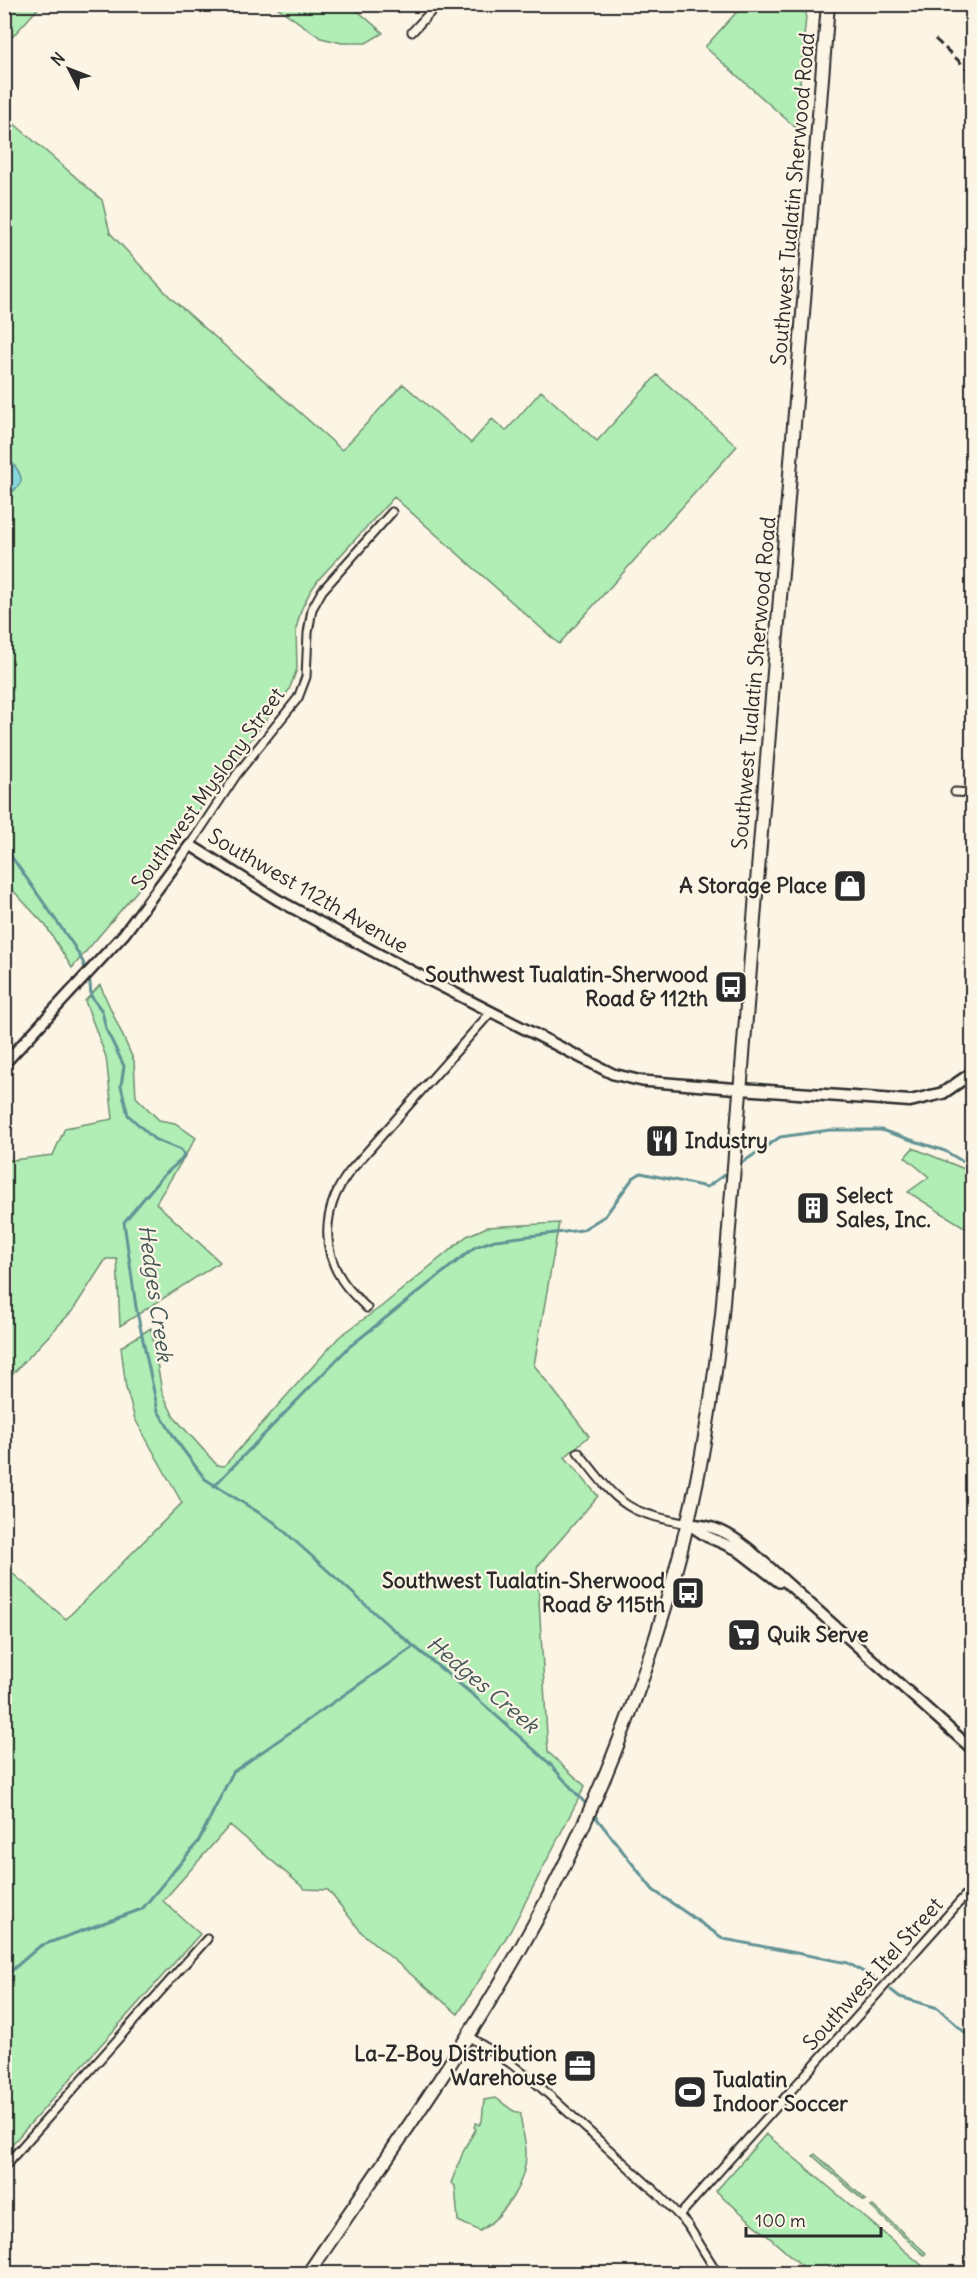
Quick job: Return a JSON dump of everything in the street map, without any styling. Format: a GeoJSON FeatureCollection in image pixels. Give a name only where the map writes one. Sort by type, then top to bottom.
{"type":"FeatureCollection","features":[{"type":"Feature","properties":{"kind":"highway","name":"Southwest Tualatin Sherwood Road"},"geometry":{"type":"LineString","coordinates":[[308,2274],[468,2036],[509,1970],[544,1904],[601,1784],[641,1680],[688,1524],[718,1350],[828,4]]}},
{"type":"Feature","properties":{"kind":"main road"},"geometry":{"type":"LineString","coordinates":[[741,1089],[910,1101],[943,1093],[972,1073]]}},
{"type":"Feature","properties":{"kind":"street"},"geometry":{"type":"LineString","coordinates":[[412,33],[438,4]]}},
{"type":"Feature","properties":{"kind":"street","name":"Southwest Myslony Street"},"geometry":{"type":"LineString","coordinates":[[4,1064],[124,934],[190,845],[237,774],[298,698],[306,677],[308,633],[312,609],[322,591],[392,512]]}},
{"type":"Feature","properties":{"kind":"street"},"geometry":{"type":"LineString","coordinates":[[955,792],[972,793]]}},
{"type":"Feature","properties":{"kind":"street","name":"Southwest 112th Avenue"},"geometry":{"type":"LineString","coordinates":[[190,845],[278,900],[491,1012],[622,1077],[642,1081],[741,1089]]}},
{"type":"Feature","properties":{"kind":"street"},"geometry":{"type":"LineString","coordinates":[[368,1308],[341,1279],[334,1266],[327,1234],[332,1203],[343,1180],[491,1012]]}},
{"type":"Feature","properties":{"kind":"street"},"geometry":{"type":"LineString","coordinates":[[578,1452],[625,1504],[646,1514],[688,1524],[708,1525],[732,1536],[972,1749]]}},
{"type":"Feature","properties":{"kind":"street","name":"Southwest Itel Street"},"geometry":{"type":"LineString","coordinates":[[679,2216],[972,1888]]}},
{"type":"Feature","properties":{"kind":"street"},"geometry":{"type":"LineString","coordinates":[[4,2167],[207,1939]]}},
{"type":"Feature","properties":{"kind":"street"},"geometry":{"type":"LineString","coordinates":[[468,2036],[510,2063],[557,2101],[679,2216],[687,2224],[717,2274]]}},
{"type":"Feature","properties":{"kind":"green space"},"geometry":{"type":"Polygon","coordinates":[[[4,5],[41,5],[5,45],[4,45],[4,5]]]}},
{"type":"Feature","properties":{"kind":"green space"},"geometry":{"type":"Polygon","coordinates":[[[274,5],[351,5],[383,33],[366,43],[342,43],[321,38],[274,5]]]}},
{"type":"Feature","properties":{"kind":"green space"},"geometry":{"type":"Polygon","coordinates":[[[743,5],[807,5],[796,128],[705,47],[743,5]]]}},
{"type":"Feature","properties":{"kind":"green space"},"geometry":{"type":"Polygon","coordinates":[[[4,115],[102,200],[110,233],[170,297],[342,450],[403,384],[471,443],[492,419],[506,431],[541,391],[597,441],[657,375],[737,446],[559,644],[394,497],[319,579],[310,592],[301,610],[296,629],[297,669],[289,690],[195,816],[183,823],[137,891],[72,968],[46,926],[5,882],[4,115]]]}},
{"type":"Feature","properties":{"kind":"green space"},"geometry":{"type":"Polygon","coordinates":[[[100,985],[134,1061],[136,1097],[159,1120],[175,1123],[196,1138],[156,1203],[220,1262],[120,1326],[117,1259],[106,1259],[73,1310],[5,1382],[5,1161],[53,1155],[65,1128],[113,1119],[106,1057],[85,1001],[100,985]]]}},
{"type":"Feature","properties":{"kind":"green space"},"geometry":{"type":"Polygon","coordinates":[[[913,1148],[972,1172],[972,1232],[908,1192],[929,1177],[905,1157],[913,1148]]]}},
{"type":"Feature","properties":{"kind":"green space"},"geometry":{"type":"Polygon","coordinates":[[[559,1223],[534,1365],[589,1436],[565,1457],[598,1496],[537,1567],[548,1752],[585,1786],[511,1930],[458,2014],[362,1933],[328,1890],[305,1889],[230,1825],[163,1901],[200,1934],[5,2152],[5,1567],[66,1619],[182,1503],[135,1419],[126,1388],[121,1347],[151,1328],[162,1392],[174,1417],[217,1465],[224,1466],[339,1337],[382,1306],[467,1236],[487,1227],[559,1223]]]}},
{"type":"Feature","properties":{"kind":"green space"},"geometry":{"type":"Polygon","coordinates":[[[496,2098],[521,2114],[526,2147],[525,2163],[523,2175],[513,2197],[498,2216],[480,2231],[458,2221],[455,2186],[451,2183],[465,2147],[476,2129],[474,2127],[476,2123],[479,2125],[482,2121],[484,2100],[496,2098]]]}},
{"type":"Feature","properties":{"kind":"green space"},"geometry":{"type":"Polygon","coordinates":[[[766,2134],[931,2273],[810,2273],[716,2191],[766,2134]]]}},
{"type":"Feature","properties":{"kind":"green space"},"geometry":{"type":"Polygon","coordinates":[[[815,2154],[866,2200],[864,2201],[813,2156],[815,2154]]]}},
{"type":"Feature","properties":{"kind":"green space"},"geometry":{"type":"Polygon","coordinates":[[[873,2206],[926,2253],[924,2255],[871,2207],[873,2206]]]}},
{"type":"Feature","properties":{"kind":"water"},"geometry":{"type":"Polygon","coordinates":[[[5,456],[16,467],[21,478],[19,485],[8,496],[5,496],[5,456]]]}},
{"type":"Feature","properties":{"kind":"waterway","name":"Hedges Creek"},"geometry":{"type":"LineString","coordinates":[[4,846],[83,962],[90,983],[91,996],[102,1011],[106,1029],[124,1066],[121,1086],[128,1115],[154,1139],[181,1150],[184,1155],[124,1222],[136,1307],[158,1411],[205,1479],[274,1522],[388,1625],[472,1694],[549,1763],[584,1802]]}},
{"type":"Feature","properties":{"kind":"waterway","name":"Hedges Creek"},"geometry":{"type":"LineString","coordinates":[[743,1162],[780,1137],[830,1130],[881,1130],[945,1151],[972,1167]]}},
{"type":"Feature","properties":{"kind":"waterway","name":"Hedges Creek"},"geometry":{"type":"LineString","coordinates":[[214,1486],[349,1347],[475,1247],[495,1240],[582,1230],[605,1216],[633,1178],[641,1173],[707,1187],[727,1173]]}},
{"type":"Feature","properties":{"kind":"waterway"},"geometry":{"type":"LineString","coordinates":[[4,1977],[40,1946],[142,1909],[198,1842],[233,1772],[413,1647]]}},
{"type":"Feature","properties":{"kind":"waterway","name":"Hedges Creek"},"geometry":{"type":"LineString","coordinates":[[595,1816],[653,1890],[724,1939],[848,1963],[879,1981]]}},
{"type":"Feature","properties":{"kind":"waterway","name":"Hedges Creek"},"geometry":{"type":"LineString","coordinates":[[891,1990],[900,1997],[938,2008],[972,2039]]}},
{"type":"Feature","properties":{"kind":"railway"},"geometry":{"type":"LineString","coordinates":[[935,39],[972,73]]}},
{"type":"Feature","properties":{"kind":"place","name":"A Storage Place"},"geometry":{"type":"Point","coordinates":[850,886]}},
{"type":"Feature","properties":{"kind":"place","name":"Southwest Tualatin-Sherwood Road & 112th"},"geometry":{"type":"Point","coordinates":[731,987]}},
{"type":"Feature","properties":{"kind":"place","name":"Industry"},"geometry":{"type":"Point","coordinates":[662,1141]}},
{"type":"Feature","properties":{"kind":"place","name":"Select Sales, Inc."},"geometry":{"type":"Point","coordinates":[813,1208]}},
{"type":"Feature","properties":{"kind":"place","name":"Southwest Tualatin-Sherwood Road & 115th"},"geometry":{"type":"Point","coordinates":[688,1593]}},
{"type":"Feature","properties":{"kind":"place","name":"Quik Serve"},"geometry":{"type":"Point","coordinates":[744,1635]}},
{"type":"Feature","properties":{"kind":"place","name":"La-Z-Boy Distribution Warehouse"},"geometry":{"type":"Point","coordinates":[580,2066]}},
{"type":"Feature","properties":{"kind":"place","name":"Tualatin Indoor Soccer"},"geometry":{"type":"Point","coordinates":[690,2092]}}]}
